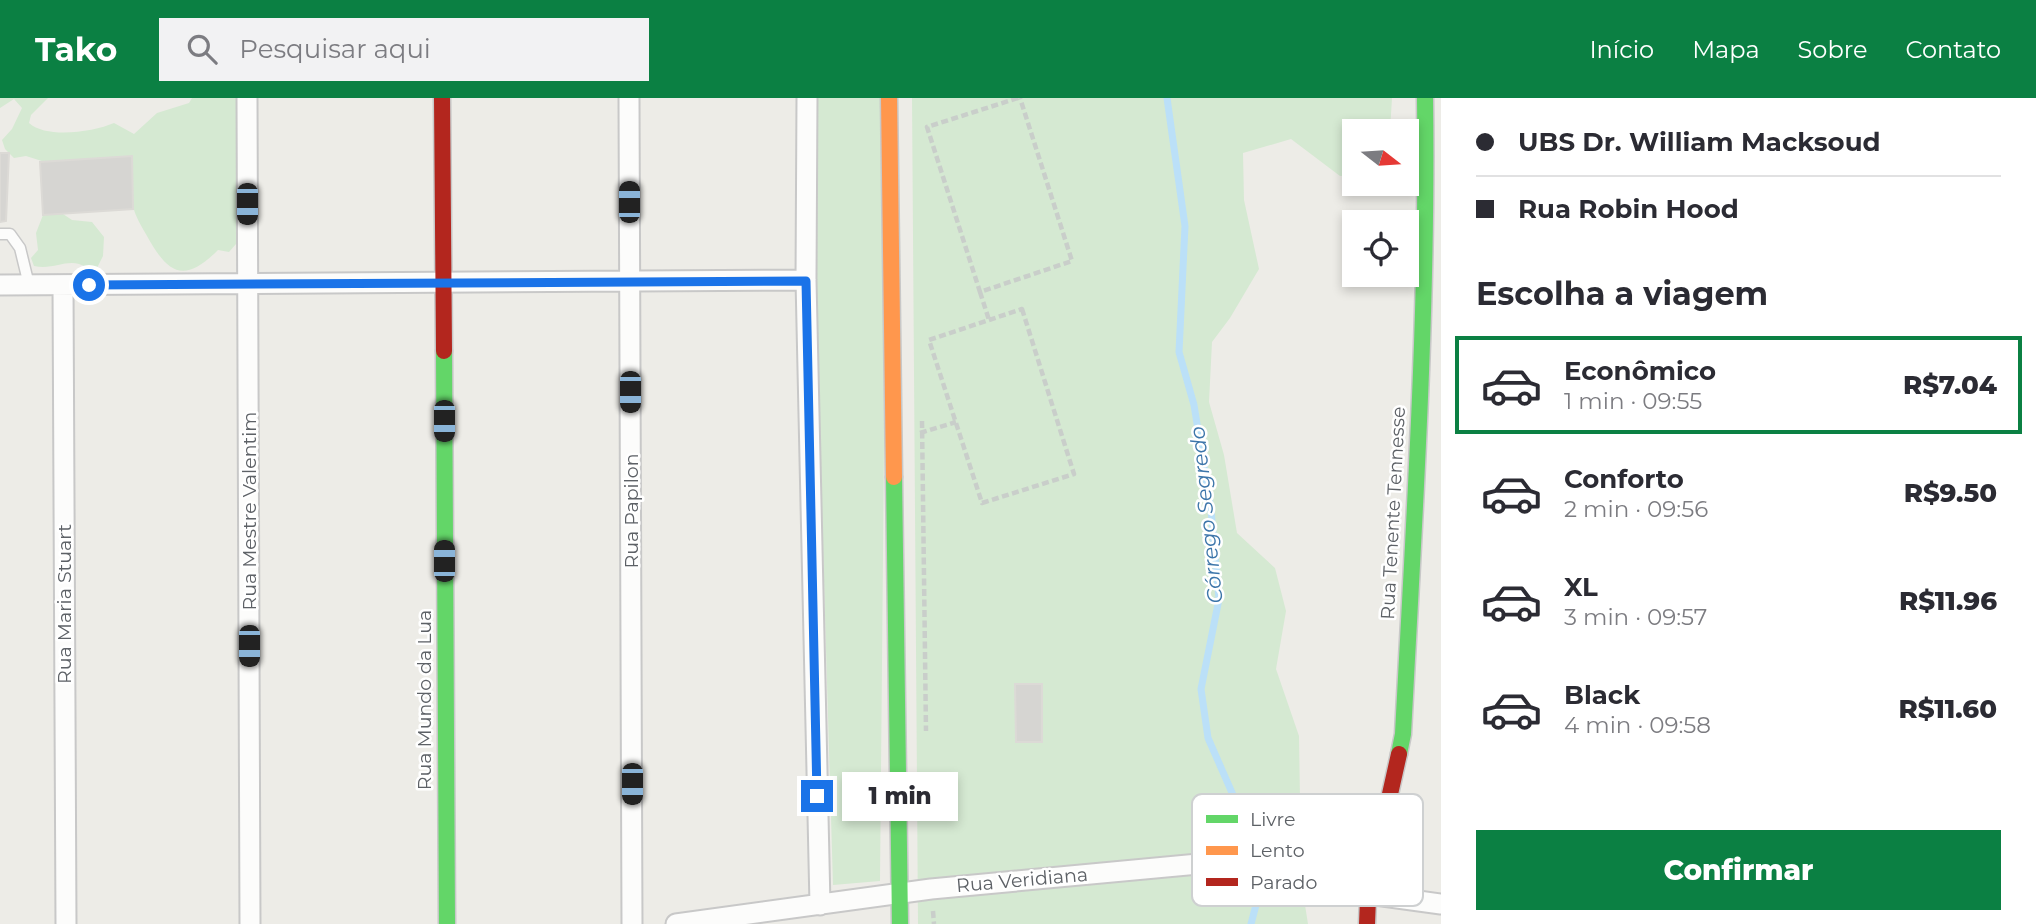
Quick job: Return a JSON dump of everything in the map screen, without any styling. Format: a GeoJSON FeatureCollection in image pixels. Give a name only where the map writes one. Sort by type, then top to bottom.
{"type":"FeatureCollection","features":[{"type":"Feature","properties":{"kind":"street","name":"Rua Mestre Valentim"},"geometry":{"type":"LineString","coordinates":[[247,98],[250,924]]}},
{"type":"Feature","properties":{"kind":"street","name":"Rua Mundo da Lua"},"geometry":{"type":"LineString","coordinates":[[442,98],[447,924]]}},
{"type":"Feature","properties":{"kind":"street","name":"Rua Papilon"},"geometry":{"type":"LineString","coordinates":[[629,98],[632,924]]}},
{"type":"Feature","properties":{"kind":"street"},"geometry":{"type":"LineString","coordinates":[[807,98],[806,281],[820,905]]}},
{"type":"Feature","properties":{"kind":"street"},"geometry":{"type":"LineString","coordinates":[[889,98],[900,924]]}},
{"type":"Feature","properties":{"kind":"street","name":"Rua Tenente Tennesse"},"geometry":{"type":"LineString","coordinates":[[1390,794],[1402,734],[1417,463],[1426,175],[1425,98]]}},
{"type":"Feature","properties":{"kind":"street"},"geometry":{"type":"LineString","coordinates":[[0,285],[806,281]]}},
{"type":"Feature","properties":{"kind":"street","name":"Rua Maria Stuart"},"geometry":{"type":"LineString","coordinates":[[63,285],[66,924]]}},
{"type":"Feature","properties":{"kind":"street","name":"Rua Veridiana"},"geometry":{"type":"LineString","coordinates":[[676,924],[931,889],[1192,865]]}},
{"type":"Feature","properties":{"kind":"street"},"geometry":{"type":"LineString","coordinates":[[1423,902],[1441,904]]}},
{"type":"Feature","properties":{"kind":"street","name":"Rua Tenente Tennesse"},"geometry":{"type":"LineString","coordinates":[[1367,924],[1368,906]]}},
{"type":"Feature","properties":{"kind":"lane"},"geometry":{"type":"LineString","coordinates":[[0,234],[10,234],[20,248],[29,285]]}},
{"type":"Feature","properties":{"kind":"path"},"geometry":{"type":"LineString","coordinates":[[980,292],[1072,261],[1019,98],[927,127],[980,292],[989,320]]}},
{"type":"Feature","properties":{"kind":"path"},"geometry":{"type":"LineString","coordinates":[[1022,309],[1074,474],[982,503],[929,340],[989,320],[1022,309]]}},
{"type":"Feature","properties":{"kind":"path"},"geometry":{"type":"LineString","coordinates":[[892,443],[956,422]]}},
{"type":"Feature","properties":{"kind":"green space"},"geometry":{"type":"Polygon","coordinates":[[[0,98],[48,98],[31,115],[29,123],[47,131],[83,131],[114,123],[134,134],[157,113],[189,103],[192,98],[238,98],[236,244],[229,252],[218,250],[196,268],[186,271],[170,266],[155,249],[134,210],[131,156],[45,162],[26,156],[14,158],[5,149],[2,140],[12,129],[22,108],[14,99],[0,108],[0,98]]]}},
{"type":"Feature","properties":{"kind":"green space"},"geometry":{"type":"Polygon","coordinates":[[[816,98],[882,98],[884,445],[880,881],[833,885],[815,277],[816,98]]]}},
{"type":"Feature","properties":{"kind":"green space"},"geometry":{"type":"Polygon","coordinates":[[[912,98],[1392,98],[1391,119],[1342,119],[1342,176],[1291,139],[1243,153],[1244,200],[1259,269],[1230,318],[1212,342],[1209,402],[1224,455],[1237,533],[1275,568],[1286,611],[1276,669],[1299,736],[1300,794],[1192,794],[1192,906],[1305,906],[1308,924],[918,924],[912,98]]]}},
{"type":"Feature","properties":{"kind":"green space"},"geometry":{"type":"Polygon","coordinates":[[[63,214],[72,220],[92,222],[104,237],[103,256],[95,272],[74,263],[34,266],[31,258],[38,250],[36,233],[43,215],[63,214]]]}},
{"type":"Feature","properties":{"kind":"building"},"geometry":{"type":"Polygon","coordinates":[[[0,153],[9,153],[6,221],[0,222],[0,153]]]}},
{"type":"Feature","properties":{"kind":"building"},"geometry":{"type":"Polygon","coordinates":[[[132,156],[133,209],[43,215],[40,162],[132,156]]]}},
{"type":"Feature","properties":{"kind":"building"},"geometry":{"type":"Polygon","coordinates":[[[1015,684],[1042,684],[1042,742],[1016,742],[1015,684]]]}},
{"type":"Feature","properties":{"kind":"waterway","name":"Córrego Segredo"},"geometry":{"type":"LineString","coordinates":[[1167,98],[1185,226],[1179,352],[1194,405],[1211,510],[1219,599],[1201,689],[1208,738],[1233,794]]}},
{"type":"Feature","properties":{"kind":"waterway","name":"Córrego Segredo"},"geometry":{"type":"LineString","coordinates":[[1251,924],[1256,906]]}},
{"type":"Feature","properties":{"kind":"traffic: fast"},"geometry":{"type":"LineString","coordinates":[[1399,754],[1403,734],[1419,416],[1425,98]]}},
{"type":"Feature","properties":{"kind":"traffic: fast"},"geometry":{"type":"LineString","coordinates":[[444,351],[447,924]]}},
{"type":"Feature","properties":{"kind":"traffic: fast"},"geometry":{"type":"LineString","coordinates":[[894,477],[900,924]]}},
{"type":"Feature","properties":{"kind":"traffic: slow"},"geometry":{"type":"LineString","coordinates":[[889,98],[894,477]]}},
{"type":"Feature","properties":{"kind":"traffic: jam"},"geometry":{"type":"LineString","coordinates":[[442,98],[444,351]]}},
{"type":"Feature","properties":{"kind":"traffic: jam"},"geometry":{"type":"LineString","coordinates":[[1390,794],[1399,754]]}},
{"type":"Feature","properties":{"kind":"traffic: jam"},"geometry":{"type":"LineString","coordinates":[[1367,924],[1368,906]]}},
{"type":"Feature","properties":{"kind":"route"},"geometry":{"type":"LineString","coordinates":[[89,285],[806,281],[817,796]]}}]}
